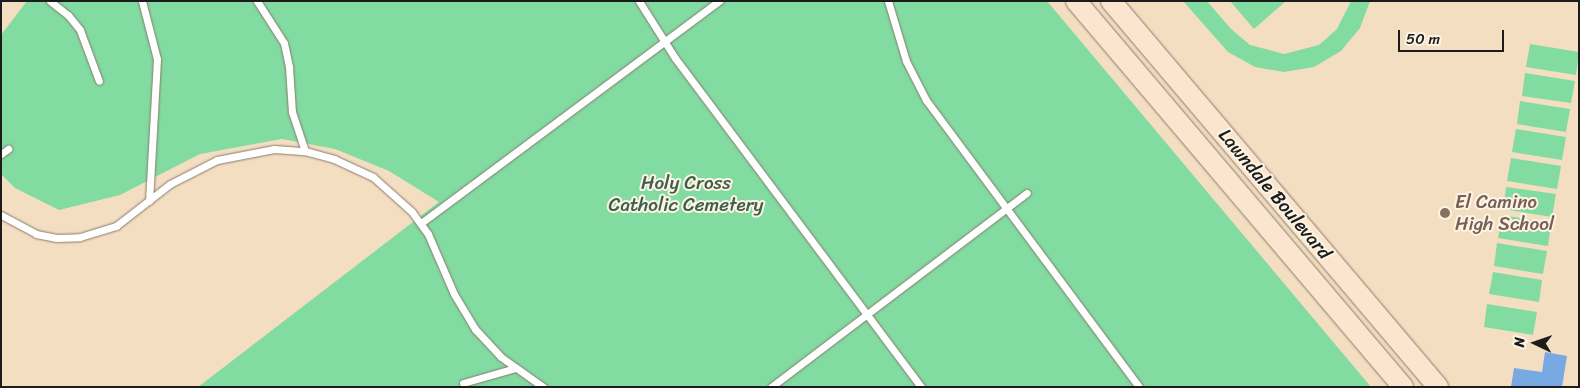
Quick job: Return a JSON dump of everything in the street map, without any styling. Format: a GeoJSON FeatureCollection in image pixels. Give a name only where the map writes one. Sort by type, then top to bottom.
{"type":"FeatureCollection","features":[{"type":"Feature","properties":{"kind":"street","name":"Lawndale Boulevard"},"geometry":{"type":"LineString","coordinates":[[1076,1],[1403,387]]}},
{"type":"Feature","properties":{"kind":"street","name":"Lawndale Boulevard"},"geometry":{"type":"LineString","coordinates":[[1112,1],[1438,387]]}},
{"type":"Feature","properties":{"kind":"lane"},"geometry":{"type":"LineString","coordinates":[[50,1],[68,15],[80,30],[100,81]]}},
{"type":"Feature","properties":{"kind":"lane"},"geometry":{"type":"LineString","coordinates":[[142,1],[157,59],[148,200]]}},
{"type":"Feature","properties":{"kind":"lane"},"geometry":{"type":"LineString","coordinates":[[257,1],[284,43],[289,67],[291,107],[305,151]]}},
{"type":"Feature","properties":{"kind":"lane"},"geometry":{"type":"LineString","coordinates":[[639,1],[665,40],[921,387]]}},
{"type":"Feature","properties":{"kind":"lane"},"geometry":{"type":"LineString","coordinates":[[421,223],[719,1]]}},
{"type":"Feature","properties":{"kind":"lane"},"geometry":{"type":"LineString","coordinates":[[888,1],[897,39],[915,81],[937,116],[1139,387]]}},
{"type":"Feature","properties":{"kind":"lane"},"geometry":{"type":"LineString","coordinates":[[1,154],[8,149]]}},
{"type":"Feature","properties":{"kind":"lane"},"geometry":{"type":"LineString","coordinates":[[1,215],[36,234],[69,238],[116,226],[148,200],[180,178],[217,160],[258,151],[305,151],[334,158],[373,177],[393,192],[421,223],[464,312],[487,342],[515,368],[544,387]]}},
{"type":"Feature","properties":{"kind":"lane"},"geometry":{"type":"LineString","coordinates":[[771,387],[1027,193]]}},
{"type":"Feature","properties":{"kind":"lane"},"geometry":{"type":"LineString","coordinates":[[463,383],[515,368]]}},
{"type":"Feature","properties":{"kind":"green space","name":"Holy Cross Catholic Cemetery"},"geometry":{"type":"Polygon","coordinates":[[[27,1],[1047,1],[1371,387],[198,387],[439,202],[389,171],[335,149],[282,139],[200,154],[120,195],[59,210],[15,188],[1,174],[1,35],[27,1]]]}},
{"type":"Feature","properties":{"kind":"green space"},"geometry":{"type":"Polygon","coordinates":[[[1183,1],[1207,1],[1231,29],[1250,45],[1284,54],[1319,45],[1337,29],[1351,1],[1370,1],[1360,28],[1341,51],[1314,67],[1284,72],[1255,67],[1228,52],[1183,1]]]}},
{"type":"Feature","properties":{"kind":"green space"},"geometry":{"type":"Polygon","coordinates":[[[1230,1],[1286,1],[1254,29],[1230,1]]]}},
{"type":"Feature","properties":{"kind":"green space"},"geometry":{"type":"Polygon","coordinates":[[[1530,44],[1579,52],[1576,75],[1526,67],[1530,44]]]}},
{"type":"Feature","properties":{"kind":"green space"},"geometry":{"type":"Polygon","coordinates":[[[1525,73],[1575,81],[1571,103],[1522,96],[1525,73]]]}},
{"type":"Feature","properties":{"kind":"green space"},"geometry":{"type":"Polygon","coordinates":[[[1520,101],[1570,109],[1566,132],[1517,124],[1520,101]]]}},
{"type":"Feature","properties":{"kind":"green space"},"geometry":{"type":"Polygon","coordinates":[[[1516,129],[1566,137],[1562,160],[1512,152],[1516,129]]]}},
{"type":"Feature","properties":{"kind":"green space"},"geometry":{"type":"Polygon","coordinates":[[[1511,158],[1561,166],[1557,189],[1507,181],[1511,158]]]}},
{"type":"Feature","properties":{"kind":"green space"},"geometry":{"type":"Polygon","coordinates":[[[1506,187],[1556,194],[1552,217],[1503,209],[1506,187]]]}},
{"type":"Feature","properties":{"kind":"green space"},"geometry":{"type":"Polygon","coordinates":[[[1502,215],[1551,223],[1548,246],[1498,238],[1502,215]]]}},
{"type":"Feature","properties":{"kind":"green space"},"geometry":{"type":"Polygon","coordinates":[[[1497,243],[1547,251],[1543,274],[1494,266],[1497,243]]]}},
{"type":"Feature","properties":{"kind":"green space"},"geometry":{"type":"Polygon","coordinates":[[[1493,272],[1542,280],[1539,302],[1489,294],[1493,272]]]}},
{"type":"Feature","properties":{"kind":"green space"},"geometry":{"type":"Polygon","coordinates":[[[1487,304],[1537,312],[1533,335],[1484,327],[1487,304]]]}},
{"type":"Feature","properties":{"kind":"water"},"geometry":{"type":"Polygon","coordinates":[[[1545,352],[1567,356],[1562,387],[1511,387],[1514,368],[1542,372],[1545,352]]]}},
{"type":"Feature","properties":{"kind":"place","name":"El Camino High School"},"geometry":{"type":"Point","coordinates":[1445,213]}}]}
